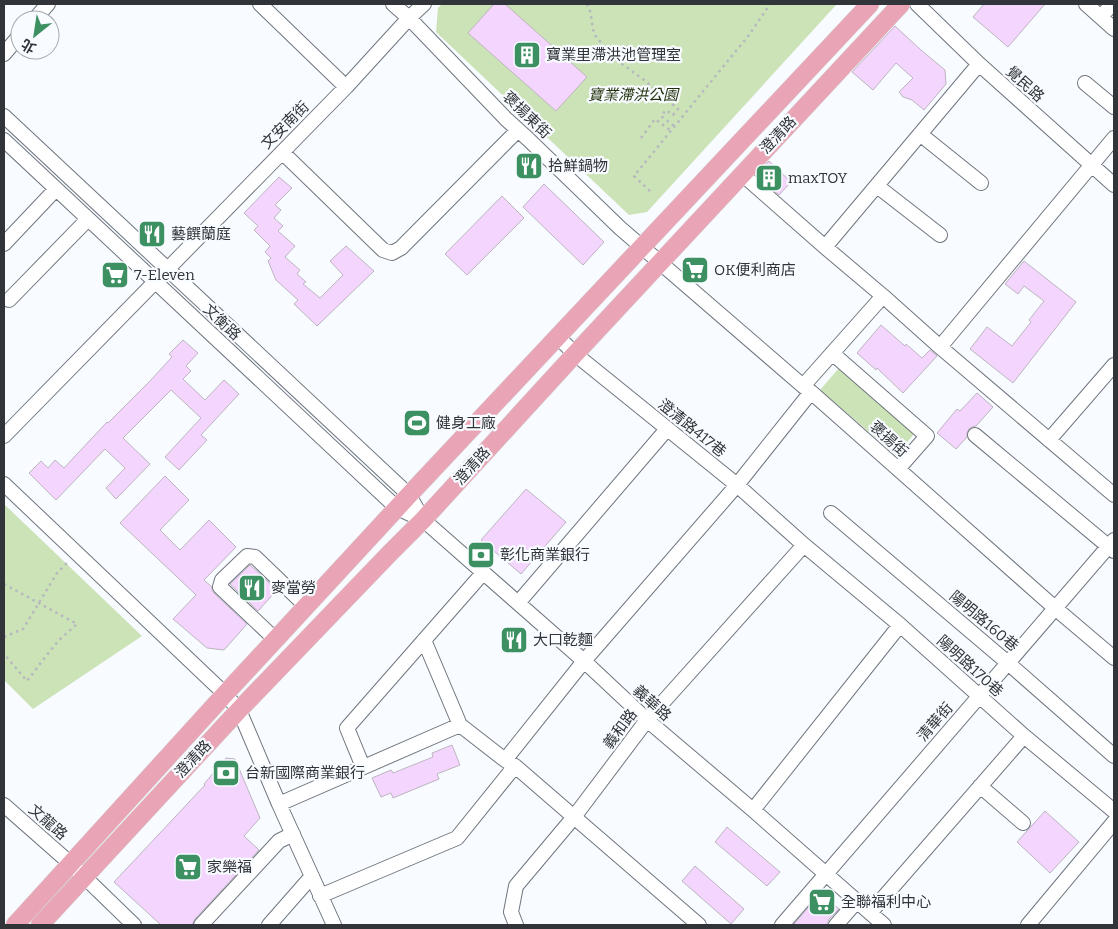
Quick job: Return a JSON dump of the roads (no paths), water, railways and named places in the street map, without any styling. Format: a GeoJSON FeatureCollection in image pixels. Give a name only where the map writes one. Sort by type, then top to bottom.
{"type":"FeatureCollection","features":[{"type":"Feature","properties":{"kind":"main road","name":"澄清路"},"geometry":{"type":"LineString","coordinates":[[15,925],[409,495],[870,4]]}},
{"type":"Feature","properties":{"kind":"main road","name":"澄清路"},"geometry":{"type":"LineString","coordinates":[[40,925],[238,710],[424,520],[575,354],[901,4]]}},
{"type":"Feature","properties":{"kind":"street"},"geometry":{"type":"LineString","coordinates":[[260,4],[346,87]]}},
{"type":"Feature","properties":{"kind":"street","name":"褒揚東街"},"geometry":{"type":"LineString","coordinates":[[393,4],[409,18],[506,119],[642,247]]}},
{"type":"Feature","properties":{"kind":"street","name":"文安南街"},"geometry":{"type":"LineString","coordinates":[[4,436],[346,87],[424,4]]}},
{"type":"Feature","properties":{"kind":"street","name":"覺民路"},"geometry":{"type":"LineString","coordinates":[[916,4],[979,64],[1114,185]]}},
{"type":"Feature","properties":{"kind":"street"},"geometry":{"type":"LineString","coordinates":[[1086,4],[1114,29]]}},
{"type":"Feature","properties":{"kind":"street"},"geometry":{"type":"LineString","coordinates":[[1101,17],[1112,4]]}},
{"type":"Feature","properties":{"kind":"street"},"geometry":{"type":"LineString","coordinates":[[825,247],[979,64]]}},
{"type":"Feature","properties":{"kind":"street"},"geometry":{"type":"LineString","coordinates":[[1085,83],[1114,107]]}},
{"type":"Feature","properties":{"kind":"street","name":"文衡路"},"geometry":{"type":"LineString","coordinates":[[4,116],[409,495]]}},
{"type":"Feature","properties":{"kind":"street"},"geometry":{"type":"LineString","coordinates":[[282,152],[383,250],[392,253],[401,248],[518,130]]}},
{"type":"Feature","properties":{"kind":"street"},"geometry":{"type":"LineString","coordinates":[[920,134],[981,183]]}},
{"type":"Feature","properties":{"kind":"street"},"geometry":{"type":"LineString","coordinates":[[940,347],[1114,138]]}},
{"type":"Feature","properties":{"kind":"street","name":"文衡路"},"geometry":{"type":"LineString","coordinates":[[4,140],[397,508],[424,520]]}},
{"type":"Feature","properties":{"kind":"street"},"geometry":{"type":"LineString","coordinates":[[742,174],[940,347],[1114,493]]}},
{"type":"Feature","properties":{"kind":"street"},"geometry":{"type":"LineString","coordinates":[[877,186],[940,235]]}},
{"type":"Feature","properties":{"kind":"street"},"geometry":{"type":"LineString","coordinates":[[4,244],[56,189]]}},
{"type":"Feature","properties":{"kind":"street"},"geometry":{"type":"LineString","coordinates":[[8,300],[88,219]]}},
{"type":"Feature","properties":{"kind":"street","name":"褒揚街"},"geometry":{"type":"LineString","coordinates":[[642,247],[1114,658]]}},
{"type":"Feature","properties":{"kind":"street"},"geometry":{"type":"LineString","coordinates":[[320,896],[457,838],[584,661],[737,485],[832,353],[883,296]]}},
{"type":"Feature","properties":{"kind":"street","name":"澄清路417巷"},"geometry":{"type":"LineString","coordinates":[[558,337],[575,354],[737,485],[804,545]]}},
{"type":"Feature","properties":{"kind":"street"},"geometry":{"type":"LineString","coordinates":[[832,353],[927,436],[898,469]]}},
{"type":"Feature","properties":{"kind":"street"},"geometry":{"type":"LineString","coordinates":[[1049,440],[1114,365]]}},
{"type":"Feature","properties":{"kind":"street"},"geometry":{"type":"LineString","coordinates":[[518,603],[667,429]]}},
{"type":"Feature","properties":{"kind":"street"},"geometry":{"type":"LineString","coordinates":[[975,435],[1112,546]]}},
{"type":"Feature","properties":{"kind":"street"},"geometry":{"type":"LineString","coordinates":[[4,484],[225,694],[238,710],[334,925]]}},
{"type":"Feature","properties":{"kind":"street","name":"義華路"},"geometry":{"type":"LineString","coordinates":[[409,495],[424,520],[584,661],[646,720],[826,873],[884,925]]}},
{"type":"Feature","properties":{"kind":"street","name":"陽明路160巷"},"geometry":{"type":"LineString","coordinates":[[831,513],[1008,663],[1114,756]]}},
{"type":"Feature","properties":{"kind":"street","name":"陽明路170巷"},"geometry":{"type":"LineString","coordinates":[[804,545],[900,625],[1024,736],[1114,811]]}},
{"type":"Feature","properties":{"kind":"street","name":"義和路"},"geometry":{"type":"LineString","coordinates":[[516,925],[511,912],[516,886],[574,817],[646,720],[804,545]]}},
{"type":"Feature","properties":{"kind":"street","name":"清華街"},"geometry":{"type":"LineString","coordinates":[[782,925],[1055,608],[1112,546]]}},
{"type":"Feature","properties":{"kind":"street"},"geometry":{"type":"LineString","coordinates":[[276,640],[220,587],[222,580],[247,556],[255,557],[307,607]]}},
{"type":"Feature","properties":{"kind":"street"},"geometry":{"type":"LineString","coordinates":[[363,767],[347,728],[483,573]]}},
{"type":"Feature","properties":{"kind":"street"},"geometry":{"type":"LineString","coordinates":[[752,810],[900,625]]}},
{"type":"Feature","properties":{"kind":"street"},"geometry":{"type":"LineString","coordinates":[[424,640],[460,725],[510,763],[699,925]]}},
{"type":"Feature","properties":{"kind":"street"},"geometry":{"type":"LineString","coordinates":[[279,804],[460,725]]}},
{"type":"Feature","properties":{"kind":"street"},"geometry":{"type":"LineString","coordinates":[[870,913],[1024,736]]}},
{"type":"Feature","properties":{"kind":"street"},"geometry":{"type":"LineString","coordinates":[[980,786],[1023,824]]}},
{"type":"Feature","properties":{"kind":"street","name":"文龍路"},"geometry":{"type":"LineString","coordinates":[[4,805],[71,864],[134,925]]}},
{"type":"Feature","properties":{"kind":"street"},"geometry":{"type":"LineString","coordinates":[[1028,925],[1114,822]]}},
{"type":"Feature","properties":{"kind":"street"},"geometry":{"type":"LineString","coordinates":[[201,925],[279,841],[293,834]]}},
{"type":"Feature","properties":{"kind":"street"},"geometry":{"type":"LineString","coordinates":[[269,925],[312,876]]}},
{"type":"Feature","properties":{"kind":"street"},"geometry":{"type":"LineString","coordinates":[[836,925],[857,901]]}},
{"type":"Feature","properties":{"kind":"place","name":"寶業里滯洪池管理室"},"geometry":{"type":"Point","coordinates":[527,55]}},
{"type":"Feature","properties":{"kind":"place","name":"拾鮮鍋物"},"geometry":{"type":"Point","coordinates":[529,166]}},
{"type":"Feature","properties":{"kind":"place","name":"maxTOY"},"geometry":{"type":"Point","coordinates":[769,178]}},
{"type":"Feature","properties":{"kind":"place","name":"藝饌蘭庭"},"geometry":{"type":"Point","coordinates":[152,234]}},
{"type":"Feature","properties":{"kind":"place","name":"OK便利商店"},"geometry":{"type":"Point","coordinates":[695,270]}},
{"type":"Feature","properties":{"kind":"place","name":"7-Eleven"},"geometry":{"type":"Point","coordinates":[115,275]}},
{"type":"Feature","properties":{"kind":"place","name":"健身工廠"},"geometry":{"type":"Point","coordinates":[417,423]}},
{"type":"Feature","properties":{"kind":"place","name":"彰化商業銀行"},"geometry":{"type":"Point","coordinates":[481,555]}},
{"type":"Feature","properties":{"kind":"place","name":"麥當勞"},"geometry":{"type":"Point","coordinates":[252,588]}},
{"type":"Feature","properties":{"kind":"place","name":"大口乾麵"},"geometry":{"type":"Point","coordinates":[514,640]}},
{"type":"Feature","properties":{"kind":"place","name":"台新國際商業銀行"},"geometry":{"type":"Point","coordinates":[226,773]}},
{"type":"Feature","properties":{"kind":"place","name":"家樂福"},"geometry":{"type":"Point","coordinates":[188,867]}},
{"type":"Feature","properties":{"kind":"place","name":"全聯福利中心"},"geometry":{"type":"Point","coordinates":[822,902]}},
{"type":"Feature","properties":{"kind":"park label","name":"寶業滯洪公園"},"geometry":{"type":"Point","coordinates":[633,95]}}]}
